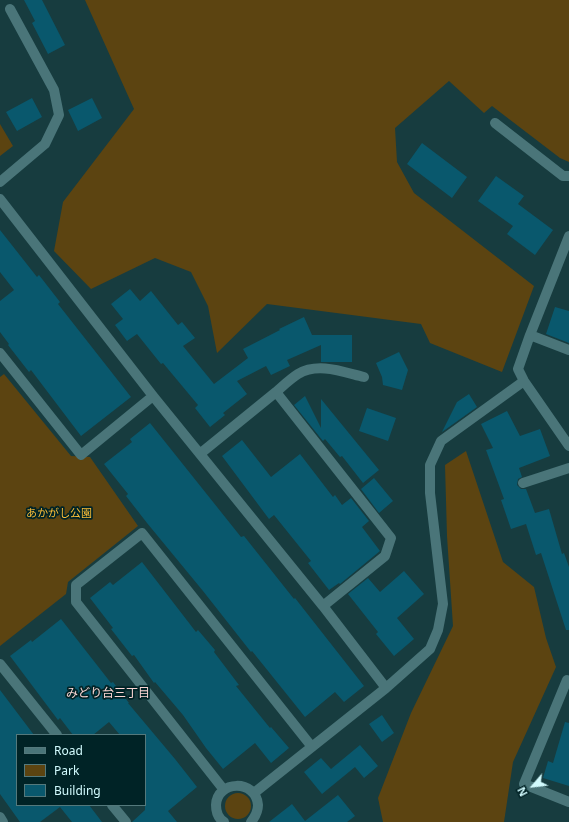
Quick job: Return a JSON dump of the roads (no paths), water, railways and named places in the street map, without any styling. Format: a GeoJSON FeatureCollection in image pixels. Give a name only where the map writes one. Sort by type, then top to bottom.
{"type":"FeatureCollection","features":[{"type":"Feature","properties":{"kind":"street"},"geometry":{"type":"LineString","coordinates":[[0,182],[45,144],[59,114],[54,90],[10,9]]}},
{"type":"Feature","properties":{"kind":"street"},"geometry":{"type":"LineString","coordinates":[[495,123],[563,176],[569,176]]}},
{"type":"Feature","properties":{"kind":"street"},"geometry":{"type":"LineString","coordinates":[[0,199],[153,396],[201,453],[323,606],[386,688]]}},
{"type":"Feature","properties":{"kind":"street"},"geometry":{"type":"LineString","coordinates":[[568,241],[518,369],[524,381],[569,446]]}},
{"type":"Feature","properties":{"kind":"street"},"geometry":{"type":"LineString","coordinates":[[530,335],[569,350]]}},
{"type":"Feature","properties":{"kind":"street"},"geometry":{"type":"LineString","coordinates":[[0,353],[81,455],[153,396]]}},
{"type":"Feature","properties":{"kind":"street"},"geometry":{"type":"LineString","coordinates":[[201,453],[299,374],[318,368],[338,370],[364,377]]}},
{"type":"Feature","properties":{"kind":"street"},"geometry":{"type":"LineString","coordinates":[[254,793],[386,688],[430,649],[438,630],[443,604],[430,493],[430,465],[441,441],[524,381]]}},
{"type":"Feature","properties":{"kind":"street"},"geometry":{"type":"LineString","coordinates":[[276,392],[391,538],[385,556],[323,606]]}},
{"type":"Feature","properties":{"kind":"street"},"geometry":{"type":"LineString","coordinates":[[523,483],[569,468]]}},
{"type":"Feature","properties":{"kind":"street"},"geometry":{"type":"LineString","coordinates":[[224,790],[76,602],[76,585],[142,533],[312,747]]}},
{"type":"Feature","properties":{"kind":"street"},"geometry":{"type":"LineString","coordinates":[[0,664],[56,734]]}},
{"type":"Feature","properties":{"kind":"street"},"geometry":{"type":"LineString","coordinates":[[569,681],[567,680],[524,784],[569,802]]}},
{"type":"Feature","properties":{"kind":"street"},"geometry":{"type":"LineString","coordinates":[[221,821],[218,815],[217,802],[224,790],[235,786],[241,786],[254,793],[258,802],[257,814],[251,822]]}},
{"type":"Feature","properties":{"kind":"street"},"geometry":{"type":"LineString","coordinates":[[113,806],[126,822]]}},
{"type":"Feature","properties":{"kind":"street"},"geometry":{"type":"LineString","coordinates":[[0,818],[4,822]]}},
{"type":"Feature","properties":{"kind":"district","name":"みどり台三丁目"},"geometry":{"type":"Point","coordinates":[108,694]}},
{"type":"Feature","properties":{"kind":"park label","name":"あかがし公園"},"geometry":{"type":"Point","coordinates":[59,514]}}]}
